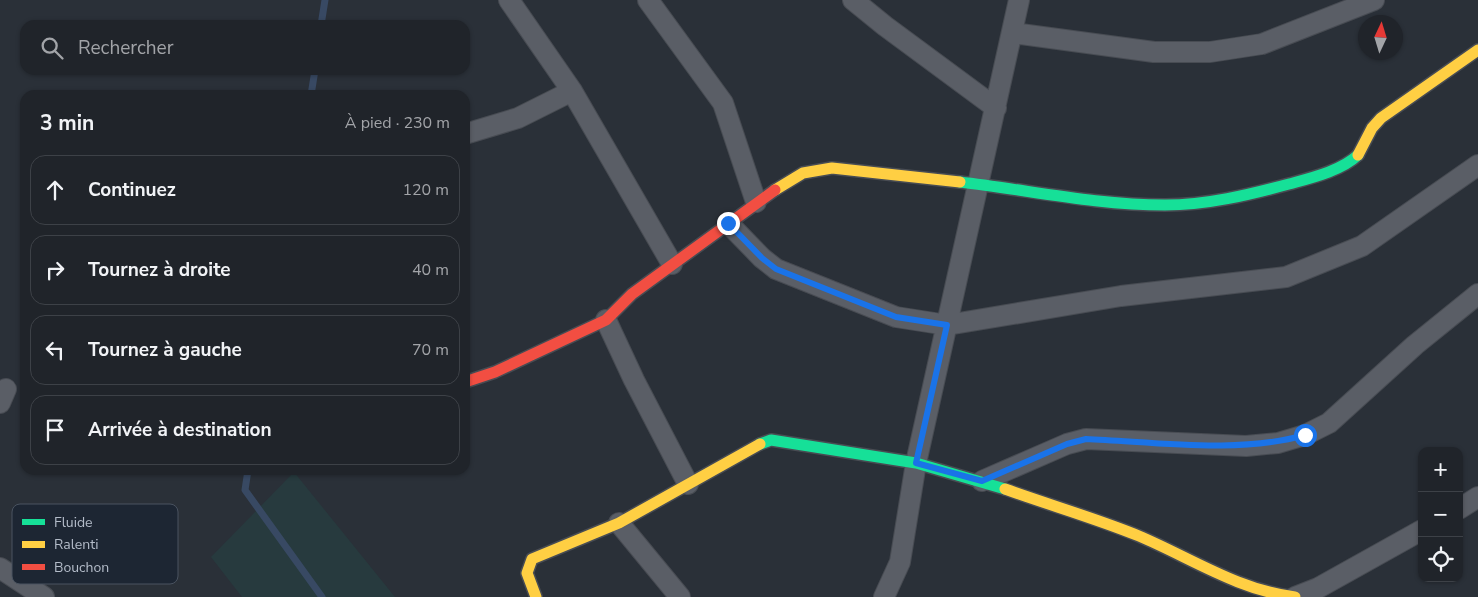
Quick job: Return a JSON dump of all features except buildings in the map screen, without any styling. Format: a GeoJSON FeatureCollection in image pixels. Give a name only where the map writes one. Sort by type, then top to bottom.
{"type":"FeatureCollection","features":[{"type":"Feature","properties":{"kind":"street"},"geometry":{"type":"LineString","coordinates":[[509,0],[572,91],[672,264]]}},
{"type":"Feature","properties":{"kind":"street"},"geometry":{"type":"LineString","coordinates":[[648,0],[723,103],[756,202]]}},
{"type":"Feature","properties":{"kind":"street"},"geometry":{"type":"LineString","coordinates":[[854,0],[884,26],[996,108]]}},
{"type":"Feature","properties":{"kind":"street"},"geometry":{"type":"LineString","coordinates":[[884,597],[900,562],[916,463],[977,184],[1014,32],[1019,0]]}},
{"type":"Feature","properties":{"kind":"street"},"geometry":{"type":"LineString","coordinates":[[1014,32],[1154,52],[1210,52],[1262,44],[1374,0]]}},
{"type":"Feature","properties":{"kind":"street"},"geometry":{"type":"LineString","coordinates":[[470,380],[494,372],[606,320],[632,294],[756,202],[804,174],[832,168],[977,184],[1094,201],[1166,205],[1236,198],[1311,178],[1350,162],[1361,152],[1372,128],[1381,118],[1478,50]]}},
{"type":"Feature","properties":{"kind":"street"},"geometry":{"type":"LineString","coordinates":[[470,132],[518,118],[572,91]]}},
{"type":"Feature","properties":{"kind":"street"},"geometry":{"type":"LineString","coordinates":[[728,223],[762,258],[776,269],[896,317],[947,325],[1121,296],[1286,276],[1362,246],[1478,165]]}},
{"type":"Feature","properties":{"kind":"street"},"geometry":{"type":"LineString","coordinates":[[982,481],[1067,444],[1086,439],[1246,446],[1278,443],[1305,435],[1329,424],[1414,345],[1478,294]]}},
{"type":"Feature","properties":{"kind":"street"},"geometry":{"type":"LineString","coordinates":[[606,320],[634,380],[688,484]]}},
{"type":"Feature","properties":{"kind":"street"},"geometry":{"type":"LineString","coordinates":[[536,597],[526,575],[527,565],[532,559],[619,523],[763,442],[771,440],[916,463],[982,481],[1138,536],[1239,584],[1270,594],[1295,597],[1318,588],[1418,532]]}},
{"type":"Feature","properties":{"kind":"street"},"geometry":{"type":"LineString","coordinates":[[1463,507],[1478,497]]}},
{"type":"Feature","properties":{"kind":"street"},"geometry":{"type":"LineString","coordinates":[[619,523],[680,597]]}},
{"type":"Feature","properties":{"kind":"street"},"geometry":{"type":"LineString","coordinates":[[0,568],[12,576]]}},
{"type":"Feature","properties":{"kind":"street"},"geometry":{"type":"LineString","coordinates":[[24,584],[44,597]]}},
{"type":"Feature","properties":{"kind":"green space"},"geometry":{"type":"Polygon","coordinates":[[[291,475],[296,475],[395,597],[242,597],[211,557],[291,475]]]}},
{"type":"Feature","properties":{"kind":"waterway"},"geometry":{"type":"LineString","coordinates":[[322,20],[325,0]]}},
{"type":"Feature","properties":{"kind":"waterway"},"geometry":{"type":"LineString","coordinates":[[312,90],[314,75]]}},
{"type":"Feature","properties":{"kind":"waterway"},"geometry":{"type":"LineString","coordinates":[[247,475],[245,490],[322,597]]}},
{"type":"Feature","properties":{"kind":"traffic: fast"},"geometry":{"type":"LineString","coordinates":[[960,182],[1114,203],[1181,205],[1227,199],[1307,179],[1334,170],[1358,155]]}},
{"type":"Feature","properties":{"kind":"traffic: fast"},"geometry":{"type":"LineString","coordinates":[[760,444],[771,440],[916,463],[1005,489]]}},
{"type":"Feature","properties":{"kind":"traffic: slow"},"geometry":{"type":"LineString","coordinates":[[1358,155],[1372,128],[1381,118],[1478,50]]}},
{"type":"Feature","properties":{"kind":"traffic: slow"},"geometry":{"type":"LineString","coordinates":[[775,190],[803,173],[832,168],[960,182]]}},
{"type":"Feature","properties":{"kind":"traffic: slow"},"geometry":{"type":"LineString","coordinates":[[536,597],[527,573],[532,559],[619,523],[760,444]]}},
{"type":"Feature","properties":{"kind":"traffic: slow"},"geometry":{"type":"LineString","coordinates":[[1005,489],[1139,536],[1254,588],[1295,597]]}},
{"type":"Feature","properties":{"kind":"traffic: jam"},"geometry":{"type":"LineString","coordinates":[[470,380],[495,372],[606,320],[632,294],[775,190]]}},
{"type":"Feature","properties":{"kind":"route"},"geometry":{"type":"LineString","coordinates":[[728,223],[762,258],[776,269],[896,317],[947,325],[916,463],[982,481],[1067,444],[1086,439],[1246,446],[1278,443],[1305,435]]}}]}
